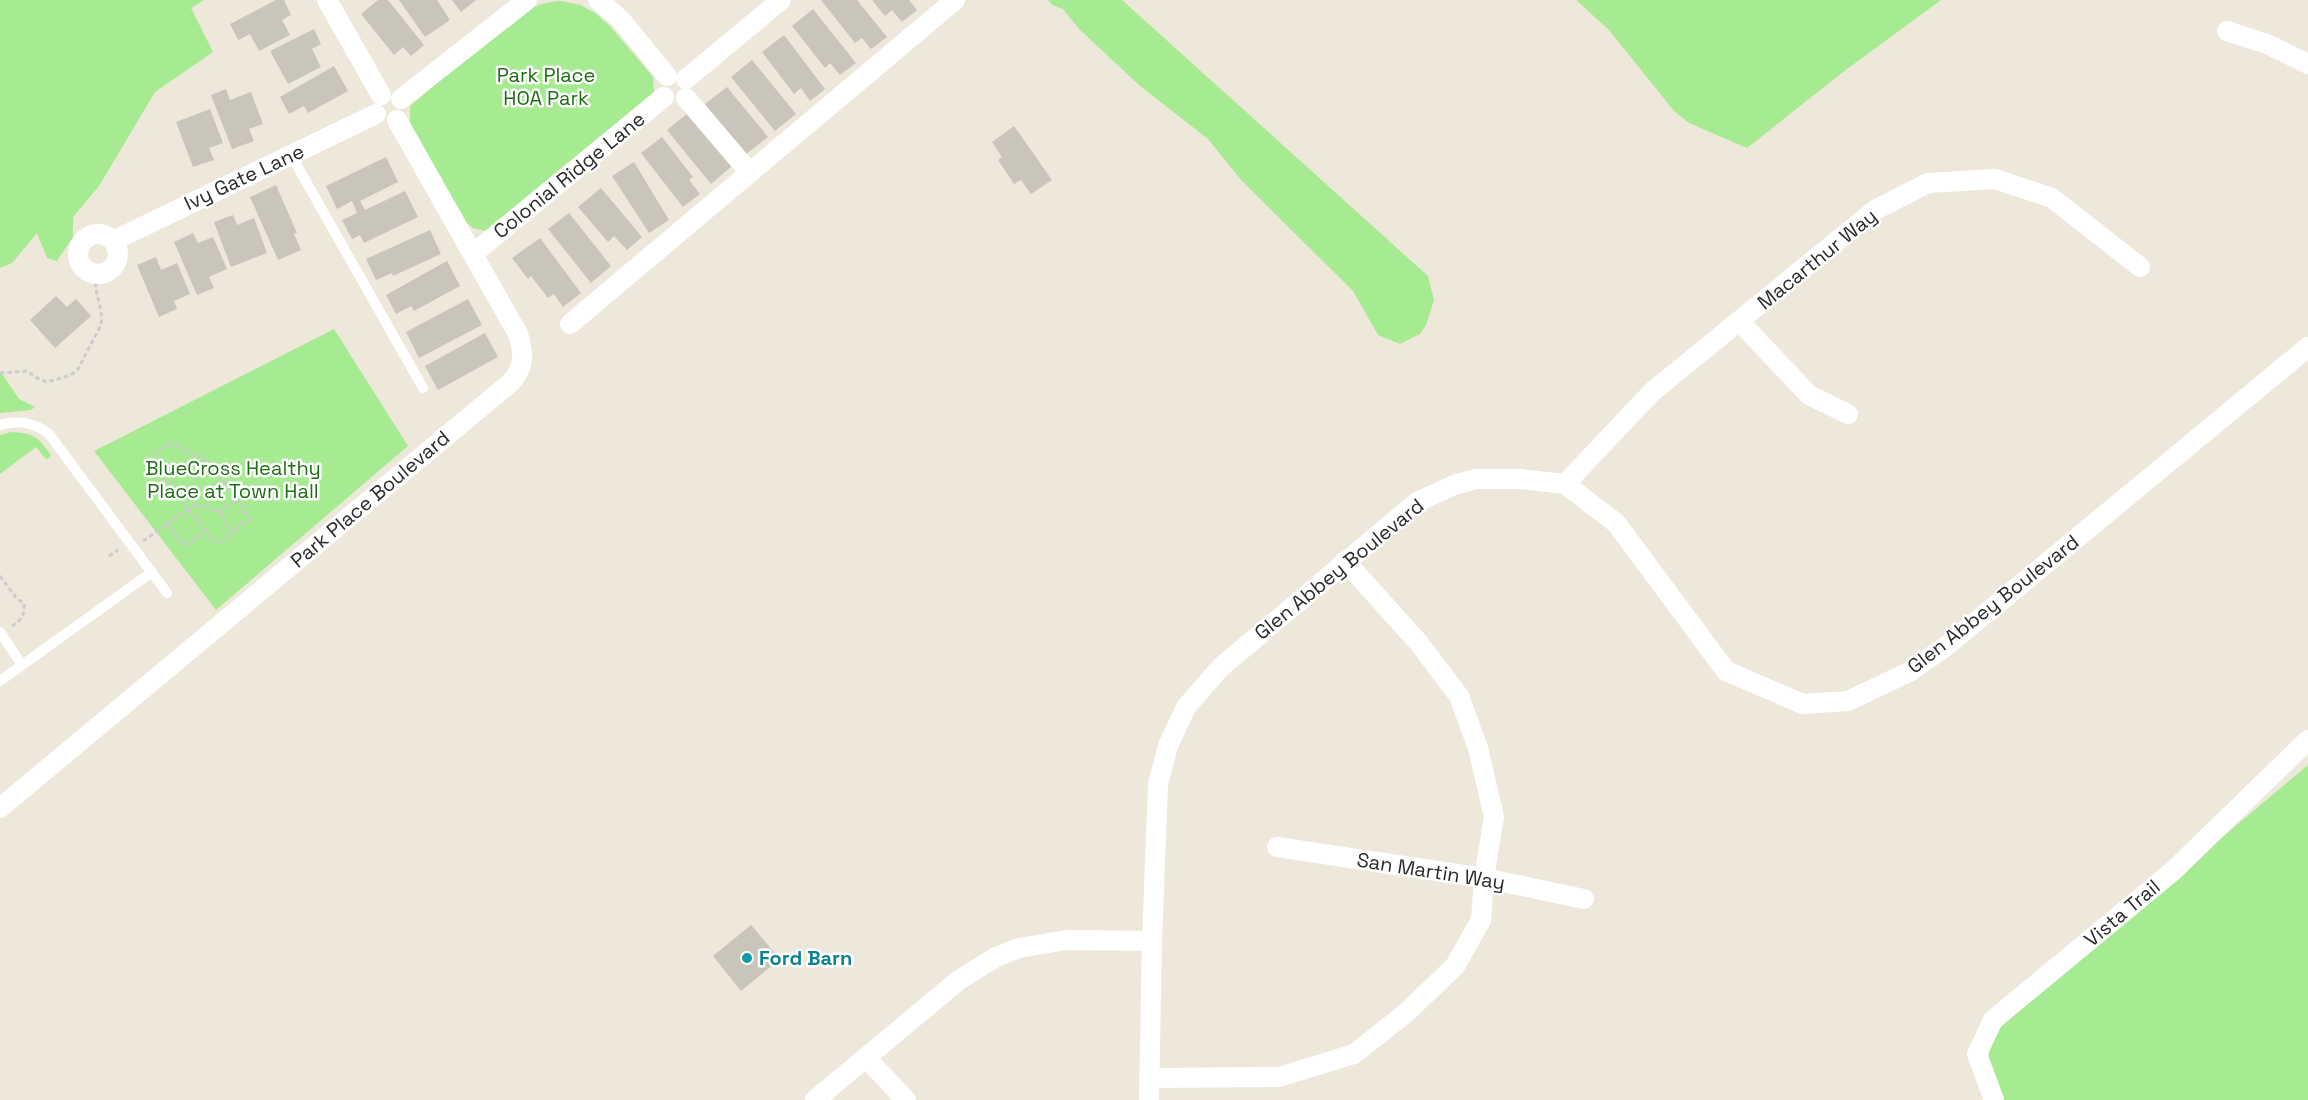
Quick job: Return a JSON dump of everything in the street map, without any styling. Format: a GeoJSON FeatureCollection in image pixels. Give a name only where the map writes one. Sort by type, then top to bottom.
{"type":"FeatureCollection","features":[{"type":"Feature","properties":{"kind":"street"},"geometry":{"type":"LineString","coordinates":[[401,99],[527,0]]}},
{"type":"Feature","properties":{"kind":"street"},"geometry":{"type":"LineString","coordinates":[[598,0],[680,84],[750,173]]}},
{"type":"Feature","properties":{"kind":"street"},"geometry":{"type":"LineString","coordinates":[[570,324],[955,0]]}},
{"type":"Feature","properties":{"kind":"street"},"geometry":{"type":"LineString","coordinates":[[334,3],[384,121],[397,120],[403,108],[401,99],[394,94],[378,104]]}},
{"type":"Feature","properties":{"kind":"street"},"geometry":{"type":"LineString","coordinates":[[680,84],[770,3]]}},
{"type":"Feature","properties":{"kind":"street"},"geometry":{"type":"LineString","coordinates":[[2227,32],[2267,44],[2308,64]]}},
{"type":"Feature","properties":{"kind":"street","name":"Colonial Ridge Lane"},"geometry":{"type":"LineString","coordinates":[[474,253],[664,97],[661,85],[680,84]]}},
{"type":"Feature","properties":{"kind":"street","name":"Ivy Gate Lane"},"geometry":{"type":"LineString","coordinates":[[113,241],[291,155],[378,104]]}},
{"type":"Feature","properties":{"kind":"street","name":"Park Place Boulevard"},"geometry":{"type":"LineString","coordinates":[[0,808],[514,378],[523,359],[518,334],[397,120]]}},
{"type":"Feature","properties":{"kind":"street","name":"Macarthur Way"},"geometry":{"type":"LineString","coordinates":[[1565,484],[1652,392],[1875,210],[1928,183],[1995,179],[2052,198],[2140,267]]}},
{"type":"Feature","properties":{"kind":"street"},"geometry":{"type":"LineString","coordinates":[[94,234],[108,237],[113,241],[117,253],[114,265],[105,272],[96,273],[82,266],[78,253],[79,247],[94,234]]}},
{"type":"Feature","properties":{"kind":"street"},"geometry":{"type":"LineString","coordinates":[[1740,322],[1809,395],[1848,414]]}},
{"type":"Feature","properties":{"kind":"street","name":"Glen Abbey Boulevard"},"geometry":{"type":"LineString","coordinates":[[1149,1100],[1158,784],[1168,746],[1186,707],[1221,667],[1417,502],[1454,484],[1476,479],[1519,479],[1565,484],[1616,523],[1726,671],[1803,704],[1848,701],[1909,672],[1945,647],[2308,347]]}},
{"type":"Feature","properties":{"kind":"street"},"geometry":{"type":"LineString","coordinates":[[1150,1078],[1279,1077],[1354,1054],[1406,1013],[1455,966],[1481,920],[1484,878],[1494,817],[1478,748],[1459,696],[1418,642],[1345,561]]}},
{"type":"Feature","properties":{"kind":"street","name":"Vista Trail"},"geometry":{"type":"LineString","coordinates":[[1994,1100],[1977,1054],[1993,1020],[2173,871],[2308,740]]}},
{"type":"Feature","properties":{"kind":"street","name":"San Martin Way"},"geometry":{"type":"LineString","coordinates":[[1277,847],[1484,878],[1584,899]]}},
{"type":"Feature","properties":{"kind":"street"},"geometry":{"type":"LineString","coordinates":[[815,1100],[959,980],[996,957],[1019,948],[1066,940],[1152,941]]}},
{"type":"Feature","properties":{"kind":"street"},"geometry":{"type":"LineString","coordinates":[[866,1058],[906,1100]]}},
{"type":"Feature","properties":{"kind":"lane"},"geometry":{"type":"LineString","coordinates":[[291,155],[423,388]]}},
{"type":"Feature","properties":{"kind":"lane"},"geometry":{"type":"LineString","coordinates":[[0,424],[24,423],[40,428],[49,434],[167,593]]}},
{"type":"Feature","properties":{"kind":"lane"},"geometry":{"type":"LineString","coordinates":[[0,681],[152,572]]}},
{"type":"Feature","properties":{"kind":"lane"},"geometry":{"type":"LineString","coordinates":[[0,633],[22,665]]}},
{"type":"Feature","properties":{"kind":"path"},"geometry":{"type":"LineString","coordinates":[[0,373],[27,371],[47,382],[71,375],[78,369],[101,326],[102,319],[94,287],[96,273]]}},
{"type":"Feature","properties":{"kind":"path"},"geometry":{"type":"LineString","coordinates":[[169,444],[174,444],[210,462],[250,518],[222,542],[217,543],[212,540],[188,508],[154,462],[155,454],[169,444]]}},
{"type":"Feature","properties":{"kind":"path"},"geometry":{"type":"LineString","coordinates":[[219,512],[237,499]]}},
{"type":"Feature","properties":{"kind":"path"},"geometry":{"type":"LineString","coordinates":[[110,556],[120,549],[143,541],[197,504],[219,512],[232,534]]}},
{"type":"Feature","properties":{"kind":"path"},"geometry":{"type":"LineString","coordinates":[[167,523],[184,546],[206,531]]}},
{"type":"Feature","properties":{"kind":"path"},"geometry":{"type":"LineString","coordinates":[[0,576],[17,599],[24,603],[25,612],[21,621],[0,633]]}},
{"type":"Feature","properties":{"kind":"green space"},"geometry":{"type":"Polygon","coordinates":[[[0,0],[204,0],[191,8],[213,52],[155,92],[99,186],[73,217],[73,237],[57,261],[47,258],[37,233],[12,263],[0,268],[0,0]]]}},
{"type":"Feature","properties":{"kind":"green space"},"geometry":{"type":"Polygon","coordinates":[[[1048,0],[1122,0],[1428,276],[1434,300],[1426,325],[1420,334],[1400,344],[1378,335],[1353,291],[1242,181],[1208,139],[1140,86],[1079,29],[1063,9],[1052,5],[1048,0]]]}},
{"type":"Feature","properties":{"kind":"green space"},"geometry":{"type":"Polygon","coordinates":[[[1576,0],[1941,0],[1843,72],[1747,148],[1689,123],[1674,111],[1609,30],[1576,0]]]}},
{"type":"Feature","properties":{"kind":"green space","name":"Park Place HOA Park"},"geometry":{"type":"Polygon","coordinates":[[[561,1],[580,5],[595,13],[610,26],[653,77],[654,92],[485,231],[473,228],[467,223],[412,131],[410,106],[515,17],[537,6],[561,1]]]}},
{"type":"Feature","properties":{"kind":"green space","name":"BlueCross Healthy Place at Town Hall"},"geometry":{"type":"Polygon","coordinates":[[[334,329],[408,446],[216,610],[94,451],[334,329]]]}},
{"type":"Feature","properties":{"kind":"green space"},"geometry":{"type":"Polygon","coordinates":[[[0,371],[19,399],[35,407],[31,410],[0,413],[0,371]]]}},
{"type":"Feature","properties":{"kind":"green space"},"geometry":{"type":"Polygon","coordinates":[[[11,432],[25,433],[35,437],[51,455],[46,459],[36,447],[0,474],[0,435],[11,432]]]}},
{"type":"Feature","properties":{"kind":"green space"},"geometry":{"type":"Polygon","coordinates":[[[2308,765],[2308,1100],[2001,1100],[1992,1075],[1989,1056],[1994,1038],[2010,1016],[2308,765]]]}},
{"type":"Feature","properties":{"kind":"building"},"geometry":{"type":"Polygon","coordinates":[[[276,0],[284,0],[291,15],[282,20],[290,35],[259,51],[250,34],[238,40],[230,24],[276,0]]]}},
{"type":"Feature","properties":{"kind":"building"},"geometry":{"type":"Polygon","coordinates":[[[378,0],[388,0],[424,45],[411,56],[403,47],[394,55],[361,14],[378,0]]]}},
{"type":"Feature","properties":{"kind":"building"},"geometry":{"type":"Polygon","coordinates":[[[399,0],[437,0],[450,20],[425,37],[399,0]]]}},
{"type":"Feature","properties":{"kind":"building"},"geometry":{"type":"Polygon","coordinates":[[[452,0],[476,0],[461,12],[452,0]]]}},
{"type":"Feature","properties":{"kind":"building"},"geometry":{"type":"Polygon","coordinates":[[[821,0],[857,0],[887,37],[871,49],[862,38],[855,43],[821,0]]]}},
{"type":"Feature","properties":{"kind":"building"},"geometry":{"type":"Polygon","coordinates":[[[872,0],[909,0],[917,10],[902,22],[892,10],[885,16],[872,0]]]}},
{"type":"Feature","properties":{"kind":"building"},"geometry":{"type":"Polygon","coordinates":[[[813,9],[856,63],[840,75],[830,63],[825,68],[792,26],[813,9]]]}},
{"type":"Feature","properties":{"kind":"building"},"geometry":{"type":"Polygon","coordinates":[[[314,29],[321,44],[312,49],[321,67],[288,84],[270,51],[314,29]]]}},
{"type":"Feature","properties":{"kind":"building"},"geometry":{"type":"Polygon","coordinates":[[[784,35],[825,89],[810,101],[801,88],[794,94],[762,52],[784,35]]]}},
{"type":"Feature","properties":{"kind":"building"},"geometry":{"type":"Polygon","coordinates":[[[752,60],[796,114],[775,131],[731,77],[752,60]]]}},
{"type":"Feature","properties":{"kind":"building"},"geometry":{"type":"Polygon","coordinates":[[[334,66],[348,91],[308,113],[304,106],[289,114],[280,97],[334,66]]]}},
{"type":"Feature","properties":{"kind":"building"},"geometry":{"type":"Polygon","coordinates":[[[727,87],[768,137],[746,154],[705,104],[727,87]]]}},
{"type":"Feature","properties":{"kind":"building"},"geometry":{"type":"Polygon","coordinates":[[[226,89],[230,100],[251,92],[263,124],[249,129],[254,141],[232,149],[211,95],[226,89]]]}},
{"type":"Feature","properties":{"kind":"building"},"geometry":{"type":"Polygon","coordinates":[[[210,109],[223,143],[209,148],[214,160],[193,167],[176,122],[210,109]]]}},
{"type":"Feature","properties":{"kind":"building"},"geometry":{"type":"Polygon","coordinates":[[[688,113],[732,166],[711,184],[667,130],[688,113]]]}},
{"type":"Feature","properties":{"kind":"building"},"geometry":{"type":"Polygon","coordinates":[[[1014,126],[1052,180],[1031,194],[1021,180],[1014,184],[998,160],[1002,157],[992,142],[1014,126]]]}},
{"type":"Feature","properties":{"kind":"building"},"geometry":{"type":"Polygon","coordinates":[[[662,137],[693,177],[689,180],[700,194],[683,207],[641,153],[662,137]]]}},
{"type":"Feature","properties":{"kind":"building"},"geometry":{"type":"Polygon","coordinates":[[[386,157],[398,182],[360,201],[365,210],[405,191],[418,217],[364,243],[360,235],[352,239],[342,220],[357,213],[352,201],[337,209],[326,186],[386,157]]]}},
{"type":"Feature","properties":{"kind":"building"},"geometry":{"type":"Polygon","coordinates":[[[634,162],[669,220],[649,233],[612,176],[634,162]]]}},
{"type":"Feature","properties":{"kind":"building"},"geometry":{"type":"Polygon","coordinates":[[[276,185],[297,233],[294,234],[301,250],[278,260],[250,197],[276,185]]]}},
{"type":"Feature","properties":{"kind":"building"},"geometry":{"type":"Polygon","coordinates":[[[601,188],[642,237],[627,250],[614,236],[608,242],[578,207],[601,188]]]}},
{"type":"Feature","properties":{"kind":"building"},"geometry":{"type":"Polygon","coordinates":[[[569,213],[611,266],[591,283],[548,229],[569,213]]]}},
{"type":"Feature","properties":{"kind":"building"},"geometry":{"type":"Polygon","coordinates":[[[233,215],[237,225],[254,218],[267,253],[231,267],[214,222],[233,215]]]}},
{"type":"Feature","properties":{"kind":"building"},"geometry":{"type":"Polygon","coordinates":[[[430,230],[441,254],[393,276],[392,273],[376,280],[366,259],[430,230]]]}},
{"type":"Feature","properties":{"kind":"building"},"geometry":{"type":"Polygon","coordinates":[[[193,233],[198,243],[213,237],[227,269],[209,277],[214,288],[197,295],[174,242],[193,233]]]}},
{"type":"Feature","properties":{"kind":"building"},"geometry":{"type":"Polygon","coordinates":[[[540,238],[581,293],[563,307],[554,294],[548,298],[531,276],[528,279],[512,258],[540,238]]]}},
{"type":"Feature","properties":{"kind":"building"},"geometry":{"type":"Polygon","coordinates":[[[156,257],[161,270],[177,263],[190,294],[174,301],[177,309],[159,317],[137,265],[156,257]]]}},
{"type":"Feature","properties":{"kind":"building"},"geometry":{"type":"Polygon","coordinates":[[[447,261],[460,286],[414,311],[411,306],[396,314],[386,295],[447,261]]]}},
{"type":"Feature","properties":{"kind":"building"},"geometry":{"type":"Polygon","coordinates":[[[56,296],[67,307],[76,299],[91,316],[55,348],[30,320],[56,296]]]}},
{"type":"Feature","properties":{"kind":"building"},"geometry":{"type":"Polygon","coordinates":[[[468,299],[482,325],[419,358],[406,332],[468,299]]]}},
{"type":"Feature","properties":{"kind":"building"},"geometry":{"type":"Polygon","coordinates":[[[485,333],[498,357],[438,390],[425,366],[485,333]]]}},
{"type":"Feature","properties":{"kind":"building","name":"Ford Barn"},"geometry":{"type":"Polygon","coordinates":[[[751,925],[780,959],[741,991],[713,956],[751,925]]]}},
{"type":"Feature","properties":{"kind":"place","name":"Ford Barn"},"geometry":{"type":"Point","coordinates":[747,958]}}]}
